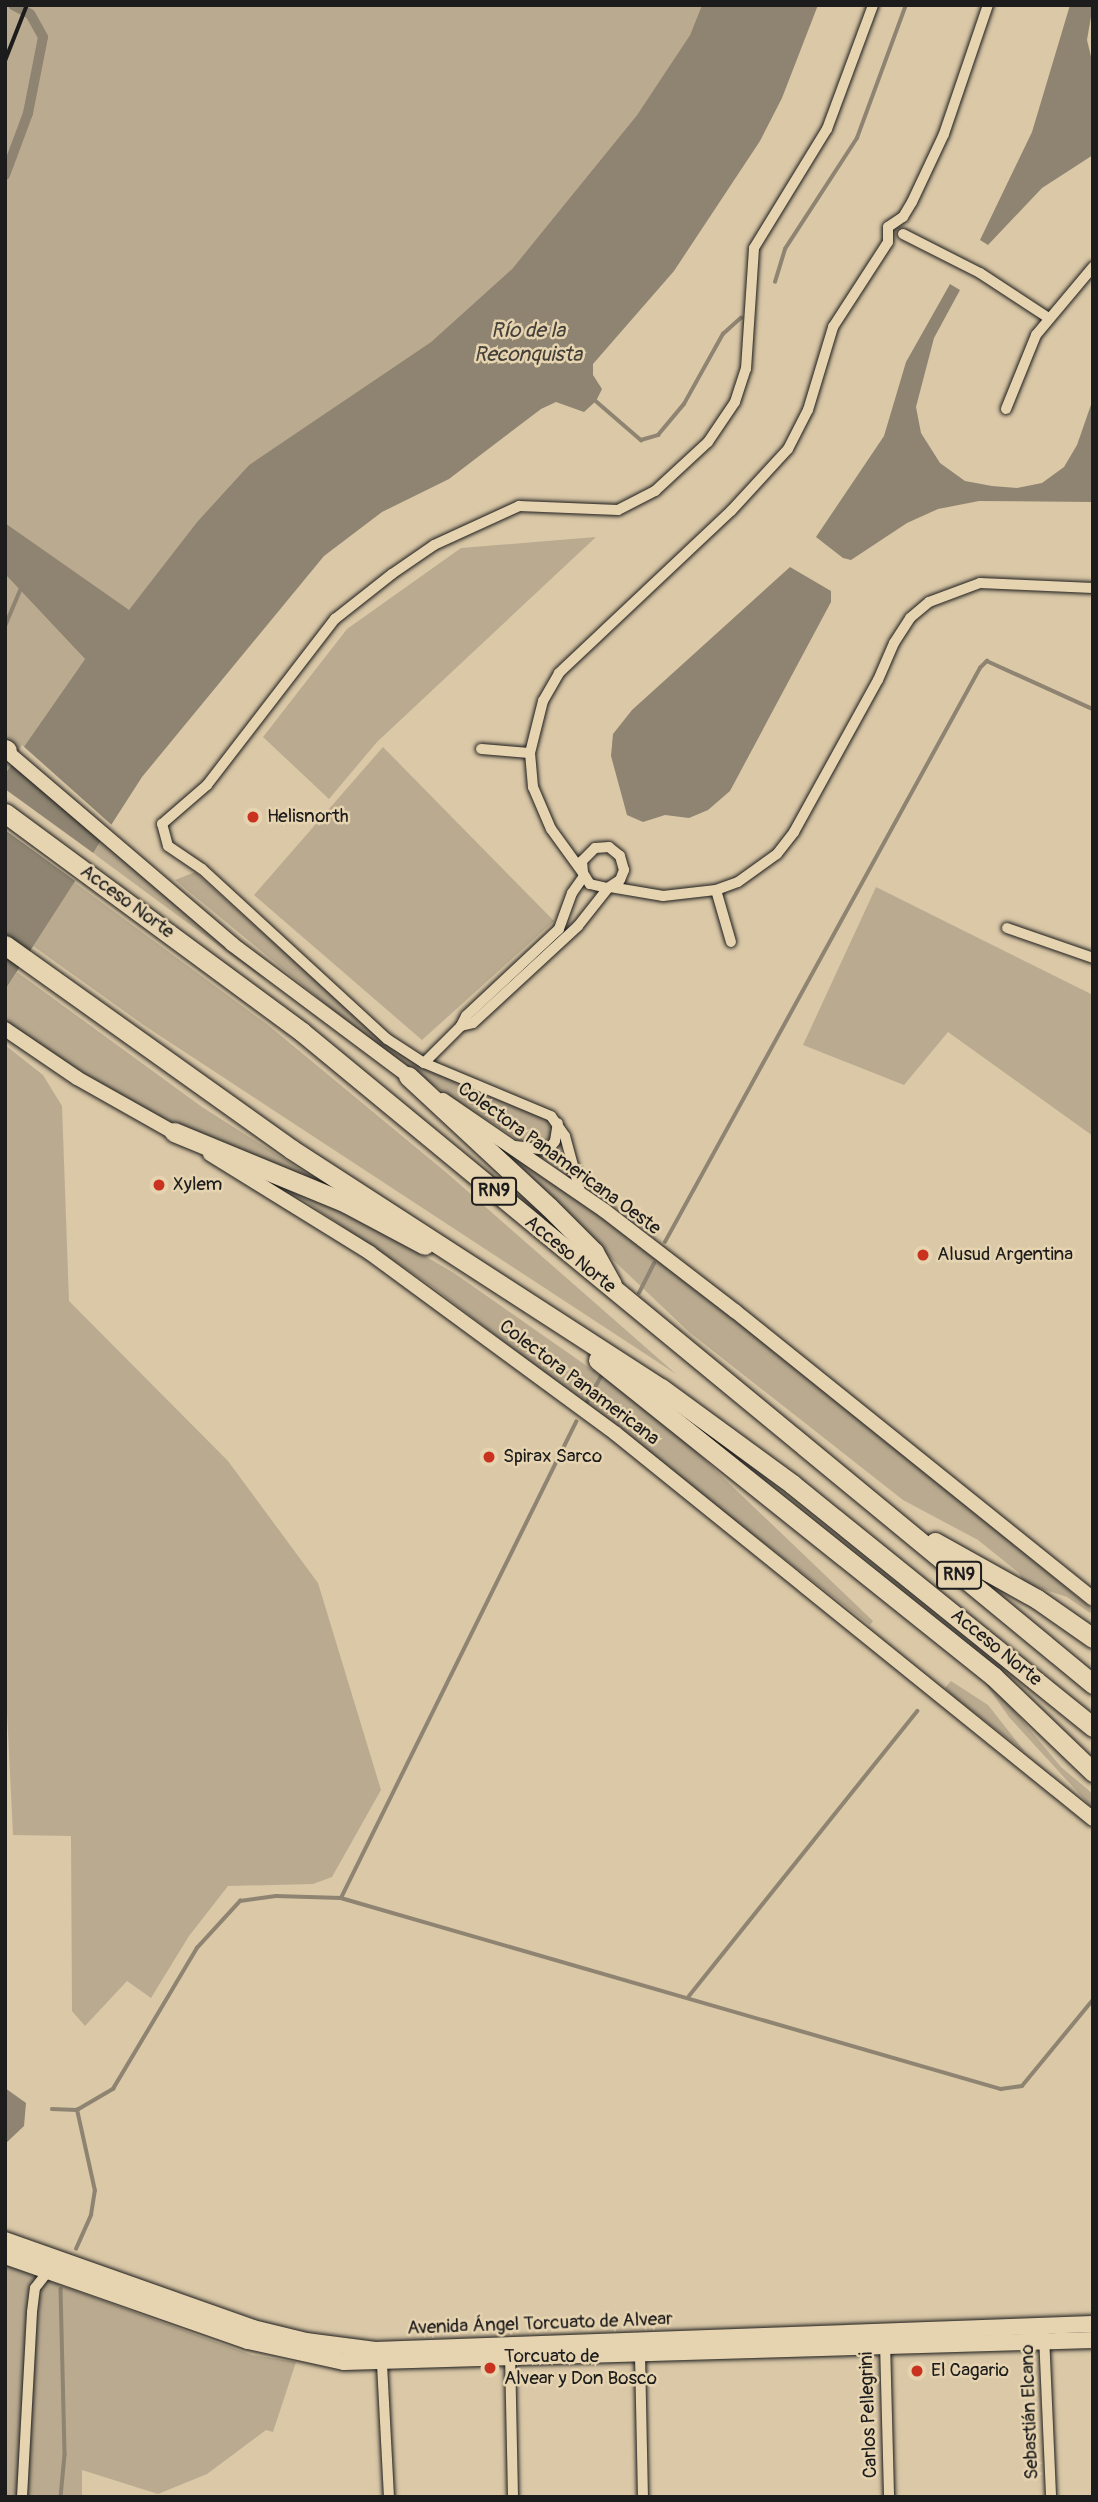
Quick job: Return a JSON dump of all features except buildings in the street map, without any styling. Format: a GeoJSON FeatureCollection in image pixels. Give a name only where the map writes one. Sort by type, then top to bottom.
{"type":"FeatureCollection","features":[{"type":"Feature","properties":{"kind":"highway","name":"Acceso Norte"},"geometry":{"type":"LineString","coordinates":[[5,813],[302,1032],[849,1487],[1093,1682]]}},
{"type":"Feature","properties":{"kind":"highway","name":"Acceso Norte"},"geometry":{"type":"LineString","coordinates":[[5,945],[290,1149],[410,1222],[532,1306],[661,1388],[792,1484],[1093,1727]]}},
{"type":"Feature","properties":{"kind":"highway"},"geometry":{"type":"LineString","coordinates":[[408,1076],[594,1252],[619,1296]]}},
{"type":"Feature","properties":{"kind":"highway"},"geometry":{"type":"LineString","coordinates":[[174,1132],[346,1203],[532,1306],[993,1676],[1093,1772]]}},
{"type":"Feature","properties":{"kind":"highway"},"geometry":{"type":"LineString","coordinates":[[849,1487],[1093,1637]]}},
{"type":"Feature","properties":{"kind":"main road","name":"Avenida Ángel Torcuato de Alvear"},"geometry":{"type":"LineString","coordinates":[[5,2240],[253,2328],[306,2342],[390,2350],[640,2355],[885,2340]]}},
{"type":"Feature","properties":{"kind":"main road","name":"Avenida Ángel Torcuato de Alvear"},"geometry":{"type":"LineString","coordinates":[[5,2256],[272,2349],[382,2364],[510,2352],[1044,2333],[1093,2324]]}},
{"type":"Feature","properties":{"kind":"main road","name":"Avenida Ángel Torcuato de Alvear"},"geometry":{"type":"LineString","coordinates":[[1044,2333],[1093,2340]]}},
{"type":"Feature","properties":{"kind":"street"},"geometry":{"type":"LineString","coordinates":[[581,1195],[558,1124],[534,1106],[424,1063],[387,1039],[202,869],[168,846],[163,835],[164,819],[207,785],[335,619],[392,574],[434,545],[519,506],[618,510],[655,492],[708,442],[735,402],[746,369],[754,248],[827,129],[873,5]]}},
{"type":"Feature","properties":{"kind":"street"},"geometry":{"type":"LineString","coordinates":[[903,234],[903,217],[954,111],[988,5]]}},
{"type":"Feature","properties":{"kind":"street"},"geometry":{"type":"LineString","coordinates":[[888,242],[888,227],[903,217]]}},
{"type":"Feature","properties":{"kind":"street"},"geometry":{"type":"LineString","coordinates":[[903,234],[888,242],[833,327],[808,410],[788,449],[739,503],[559,673],[537,716],[530,753],[540,809],[583,875],[598,888],[609,887],[663,896],[716,890],[758,869],[794,832],[878,680],[894,643],[917,611],[946,593],[980,583],[1093,588]]}},
{"type":"Feature","properties":{"kind":"street"},"geometry":{"type":"LineString","coordinates":[[903,234],[980,273],[1047,317]]}},
{"type":"Feature","properties":{"kind":"street"},"geometry":{"type":"LineString","coordinates":[[1006,409],[1023,360],[1047,317],[1093,267]]}},
{"type":"Feature","properties":{"kind":"street"},"geometry":{"type":"LineString","coordinates":[[481,749],[530,753]]}},
{"type":"Feature","properties":{"kind":"street","name":"Colectora Panamericana Oeste"},"geometry":{"type":"LineString","coordinates":[[6,750],[285,986],[408,1076],[581,1195],[735,1311],[1093,1599]]}},
{"type":"Feature","properties":{"kind":"street"},"geometry":{"type":"LineString","coordinates":[[562,846],[589,851],[609,847],[621,856],[628,883],[638,891]]}},
{"type":"Feature","properties":{"kind":"street"},"geometry":{"type":"LineString","coordinates":[[424,1063],[461,1026],[466,1016],[559,929],[567,916],[572,893],[583,875],[589,851]]}},
{"type":"Feature","properties":{"kind":"street"},"geometry":{"type":"LineString","coordinates":[[461,1026],[473,1023],[578,926],[624,870]]}},
{"type":"Feature","properties":{"kind":"street"},"geometry":{"type":"LineString","coordinates":[[716,890],[731,942]]}},
{"type":"Feature","properties":{"kind":"street"},"geometry":{"type":"LineString","coordinates":[[567,916],[578,926]]}},
{"type":"Feature","properties":{"kind":"street"},"geometry":{"type":"LineString","coordinates":[[1007,928],[1093,958]]}},
{"type":"Feature","properties":{"kind":"street","name":"Colectora Panamericana"},"geometry":{"type":"LineString","coordinates":[[6,1030],[77,1078],[174,1132],[340,1232],[507,1352],[807,1586],[1093,1819]]}},
{"type":"Feature","properties":{"kind":"street"},"geometry":{"type":"LineString","coordinates":[[510,1145],[536,1152],[548,1150],[555,1141],[558,1124]]}},
{"type":"Feature","properties":{"kind":"street"},"geometry":{"type":"LineString","coordinates":[[22,2497],[32,2312],[35,2288],[49,2270]]}},
{"type":"Feature","properties":{"kind":"street","name":"Sebastián Elcano"},"geometry":{"type":"LineString","coordinates":[[1044,2333],[1051,2497]]}},
{"type":"Feature","properties":{"kind":"street","name":"Carlos Pellegrini"},"geometry":{"type":"LineString","coordinates":[[885,2340],[889,2497]]}},
{"type":"Feature","properties":{"kind":"street"},"geometry":{"type":"LineString","coordinates":[[510,2352],[513,2497]]}},
{"type":"Feature","properties":{"kind":"street"},"geometry":{"type":"LineString","coordinates":[[640,2355],[643,2497]]}},
{"type":"Feature","properties":{"kind":"street"},"geometry":{"type":"LineString","coordinates":[[382,2364],[389,2497]]}},
{"type":"Feature","properties":{"kind":"shaded area"},"geometry":{"type":"Polygon","coordinates":[[[5,5],[702,5],[690,35],[637,115],[512,269],[431,342],[249,465],[197,522],[129,611],[5,523],[5,5]]]}},
{"type":"Feature","properties":{"kind":"shaded area"},"geometry":{"type":"Polygon","coordinates":[[[596,537],[377,742],[329,799],[263,737],[347,629],[461,548],[596,537]]]}},
{"type":"Feature","properties":{"kind":"shaded area"},"geometry":{"type":"Polygon","coordinates":[[[5,574],[85,659],[5,774],[5,574]]]}},
{"type":"Feature","properties":{"kind":"shaded area"},"geometry":{"type":"Polygon","coordinates":[[[383,747],[554,921],[422,1040],[254,895],[383,747]]]}},
{"type":"Feature","properties":{"kind":"shaded area"},"geometry":{"type":"Polygon","coordinates":[[[105,835],[237,952],[265,980],[93,853],[105,835]]]}},
{"type":"Feature","properties":{"kind":"shaded area"},"geometry":{"type":"Polygon","coordinates":[[[195,872],[391,1048],[552,1121],[553,1135],[547,1144],[535,1147],[518,1140],[391,1058],[175,880],[195,872]]]}},
{"type":"Feature","properties":{"kind":"shaded area"},"geometry":{"type":"Polygon","coordinates":[[[74,882],[268,1025],[448,1174],[676,1374],[145,1026],[33,946],[74,882]]]}},
{"type":"Feature","properties":{"kind":"shaded area"},"geometry":{"type":"Polygon","coordinates":[[[876,887],[1093,995],[1093,1136],[948,1032],[904,1085],[803,1045],[876,887]]]}},
{"type":"Feature","properties":{"kind":"shaded area"},"geometry":{"type":"Polygon","coordinates":[[[17,972],[202,1107],[345,1198],[168,1123],[51,1054],[5,1021],[5,990],[17,972]]]}},
{"type":"Feature","properties":{"kind":"shaded area"},"geometry":{"type":"Polygon","coordinates":[[[5,1045],[43,1075],[62,1106],[69,1301],[228,1461],[318,1583],[381,1790],[332,1877],[313,1884],[228,1886],[189,1936],[151,1998],[127,1981],[85,2026],[72,2011],[71,1836],[13,1835],[5,1671],[5,1045]]]}},
{"type":"Feature","properties":{"kind":"shaded area"},"geometry":{"type":"Polygon","coordinates":[[[472,1126],[636,1242],[864,1420],[1093,1610],[1090,1613],[1067,1597],[1024,1583],[1019,1573],[978,1540],[903,1500],[689,1332],[472,1126]]]}},
{"type":"Feature","properties":{"kind":"shaded area"},"geometry":{"type":"Polygon","coordinates":[[[232,1159],[334,1203],[454,1273],[661,1418],[873,1621],[870,1625],[433,1287],[308,1203],[232,1159]]]}},
{"type":"Feature","properties":{"kind":"shaded area"},"geometry":{"type":"Polygon","coordinates":[[[986,1677],[1061,1767],[1093,1794],[1093,1809],[1009,1717],[983,1680],[986,1677]]]}},
{"type":"Feature","properties":{"kind":"shaded area"},"geometry":{"type":"Polygon","coordinates":[[[951,1681],[988,1705],[1025,1752],[953,1696],[945,1688],[951,1681]]]}},
{"type":"Feature","properties":{"kind":"shaded area"},"geometry":{"type":"Polygon","coordinates":[[[5,2265],[252,2355],[296,2362],[273,2432],[266,2430],[207,2474],[158,2494],[82,2470],[82,2497],[5,2497],[5,2265]]]}},
{"type":"Feature","properties":{"kind":"water","name":"Río de la Reconquista"},"geometry":{"type":"Polygon","coordinates":[[[702,5],[818,5],[782,98],[760,141],[674,271],[593,364],[593,375],[602,389],[596,401],[584,412],[556,402],[541,409],[449,479],[382,512],[324,556],[142,777],[5,990],[5,774],[85,659],[5,574],[5,523],[129,610],[197,522],[249,465],[431,342],[512,269],[637,115],[690,35],[702,5]]]}},
{"type":"Feature","properties":{"kind":"water"},"geometry":{"type":"Polygon","coordinates":[[[1070,5],[1093,5],[1087,40],[1093,65],[1093,155],[1042,188],[988,245],[980,240],[1032,132],[1070,5]]]}},
{"type":"Feature","properties":{"kind":"water"},"geometry":{"type":"Polygon","coordinates":[[[950,284],[960,290],[934,338],[916,407],[921,433],[940,463],[965,481],[1017,488],[1042,483],[1064,467],[1077,445],[1093,399],[1093,502],[979,501],[938,509],[907,523],[851,560],[843,558],[816,537],[884,436],[906,362],[950,284]]]}},
{"type":"Feature","properties":{"kind":"water"},"geometry":{"type":"Polygon","coordinates":[[[790,567],[831,591],[831,602],[730,791],[708,810],[689,818],[665,815],[643,822],[627,815],[611,756],[613,734],[632,710],[790,567]]]}},
{"type":"Feature","properties":{"kind":"water"},"geometry":{"type":"Polygon","coordinates":[[[5,2088],[26,2103],[24,2126],[5,2144],[5,2088]]]}},
{"type":"Feature","properties":{"kind":"pier"},"geometry":{"type":"Polygon","coordinates":[[[22,745],[114,827],[107,837],[13,758],[22,745]]]}},
{"type":"Feature","properties":{"kind":"pier"},"geometry":{"type":"Polygon","coordinates":[[[5,789],[96,855],[78,883],[5,830],[5,789]]]}},
{"type":"Feature","properties":{"kind":"waterway"},"geometry":{"type":"LineString","coordinates":[[5,175],[28,113],[43,37],[30,14],[13,5]]}},
{"type":"Feature","properties":{"kind":"waterway"},"geometry":{"type":"LineString","coordinates":[[775,282],[785,249],[857,138],[906,5]]}},
{"type":"Feature","properties":{"kind":"waterway"},"geometry":{"type":"LineString","coordinates":[[596,401],[641,440],[658,435],[684,404],[723,334],[741,318]]}},
{"type":"Feature","properties":{"kind":"waterway"},"geometry":{"type":"LineString","coordinates":[[5,626],[22,586]]}},
{"type":"Feature","properties":{"kind":"waterway"},"geometry":{"type":"LineString","coordinates":[[665,1242],[980,668],[987,661],[1093,709]]}},
{"type":"Feature","properties":{"kind":"waterway"},"geometry":{"type":"LineString","coordinates":[[639,1293],[654,1264]]}},
{"type":"Feature","properties":{"kind":"waterway"},"geometry":{"type":"LineString","coordinates":[[587,1402],[601,1377]]}},
{"type":"Feature","properties":{"kind":"waterway"},"geometry":{"type":"LineString","coordinates":[[341,1898],[576,1422]]}},
{"type":"Feature","properties":{"kind":"waterway"},"geometry":{"type":"LineString","coordinates":[[689,1996],[917,1711]]}},
{"type":"Feature","properties":{"kind":"waterway"},"geometry":{"type":"LineString","coordinates":[[52,2109],[77,2110],[113,2089],[197,1948],[240,1901],[276,1896],[341,1898],[1001,2089],[1022,2086],[1093,2000]]}},
{"type":"Feature","properties":{"kind":"waterway"},"geometry":{"type":"LineString","coordinates":[[76,2249],[91,2215],[95,2191],[77,2110]]}},
{"type":"Feature","properties":{"kind":"waterway"},"geometry":{"type":"LineString","coordinates":[[61,2289],[65,2455],[61,2497]]}},
{"type":"Feature","properties":{"kind":"railway"},"geometry":{"type":"LineString","coordinates":[[5,61],[27,5]]}},
{"type":"Feature","properties":{"kind":"place","name":"Helisnorth"},"geometry":{"type":"Point","coordinates":[253,817]}},
{"type":"Feature","properties":{"kind":"place","name":"Xylem"},"geometry":{"type":"Point","coordinates":[159,1185]}},
{"type":"Feature","properties":{"kind":"place","name":"Alusud Argentina"},"geometry":{"type":"Point","coordinates":[923,1255]}},
{"type":"Feature","properties":{"kind":"place","name":"Spirax Sarco"},"geometry":{"type":"Point","coordinates":[489,1457]}},
{"type":"Feature","properties":{"kind":"place","name":"Torcuato de Alvear y Don Bosco"},"geometry":{"type":"Point","coordinates":[490,2368]}},
{"type":"Feature","properties":{"kind":"place","name":"El Cagario"},"geometry":{"type":"Point","coordinates":[917,2371]}}]}
